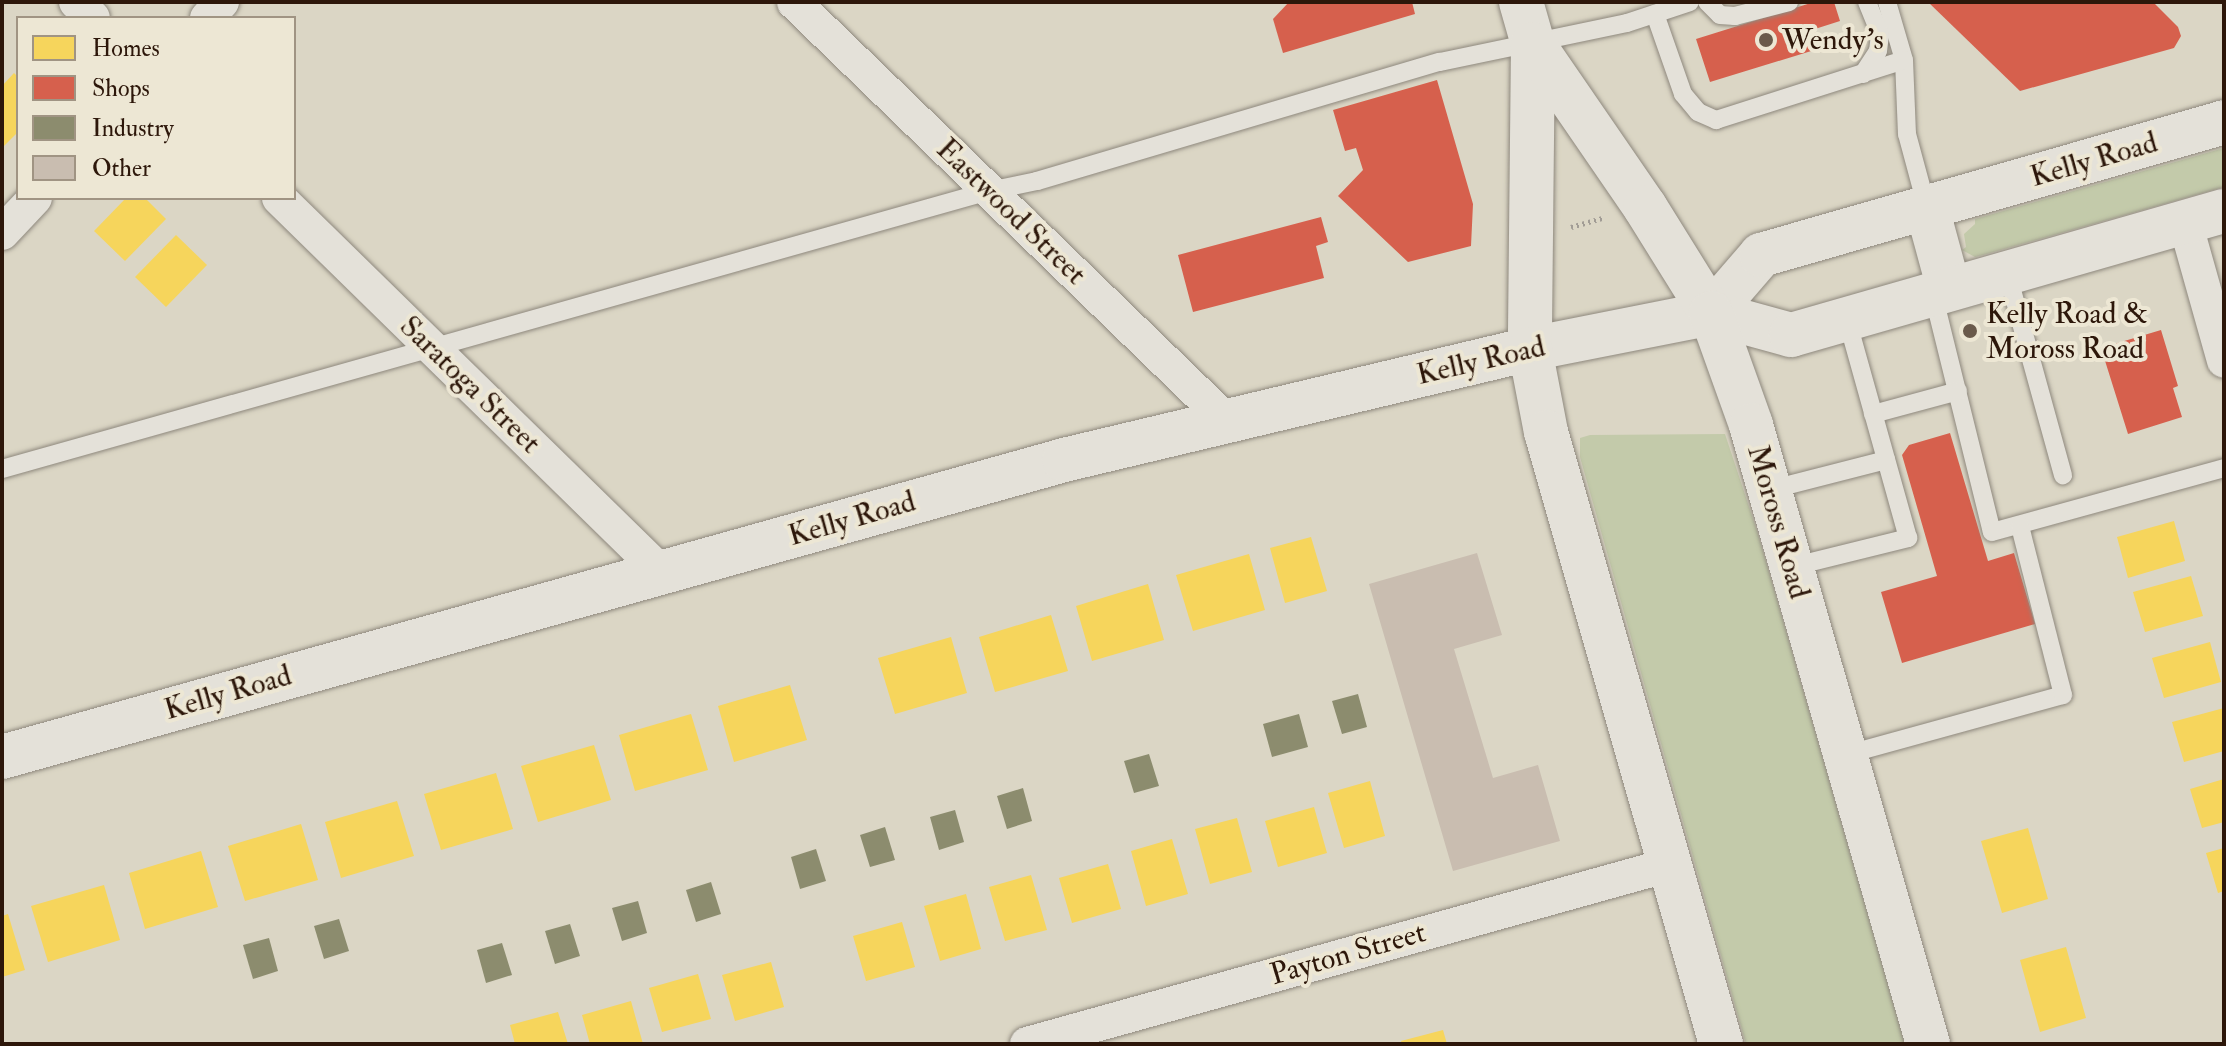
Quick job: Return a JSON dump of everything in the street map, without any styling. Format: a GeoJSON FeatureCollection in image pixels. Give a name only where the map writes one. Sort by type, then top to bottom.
{"type":"FeatureCollection","features":[{"type":"Feature","properties":{"kind":"street"},"geometry":{"type":"LineString","coordinates":[[76,2],[91,16]]}},
{"type":"Feature","properties":{"kind":"street","name":"Eastwood Street"},"geometry":{"type":"LineString","coordinates":[[794,2],[1227,421]]}},
{"type":"Feature","properties":{"kind":"street","name":"Moross Road"},"geometry":{"type":"LineString","coordinates":[[1521,2],[1533,44],[1530,349],[1546,432],[1721,1044]]}},
{"type":"Feature","properties":{"kind":"street","name":"Moross Road"},"geometry":{"type":"LineString","coordinates":[[1533,44],[1645,207],[1711,313],[1751,425],[1928,1044]]}},
{"type":"Feature","properties":{"kind":"street","name":"Kelly Road"},"geometry":{"type":"LineString","coordinates":[[1711,313],[1761,255],[2224,122]]}},
{"type":"Feature","properties":{"kind":"street"},"geometry":{"type":"LineString","coordinates":[[2,233],[33,200]]}},
{"type":"Feature","properties":{"kind":"street","name":"Saratoga Street"},"geometry":{"type":"LineString","coordinates":[[281,200],[661,572]]}},
{"type":"Feature","properties":{"kind":"street"},"geometry":{"type":"LineString","coordinates":[[1927,208],[1941,291]]}},
{"type":"Feature","properties":{"kind":"street"},"geometry":{"type":"LineString","coordinates":[[2204,217],[2224,361]]}},
{"type":"Feature","properties":{"kind":"street","name":"Kelly Road"},"geometry":{"type":"LineString","coordinates":[[2,757],[1064,460],[1530,349],[1711,313],[1791,335],[2204,217]]}},
{"type":"Feature","properties":{"kind":"street","name":"Payton Street"},"geometry":{"type":"LineString","coordinates":[[1027,1044],[1669,865]]}},
{"type":"Feature","properties":{"kind":"lane"},"geometry":{"type":"LineString","coordinates":[[2,469],[989,191],[1037,181],[1440,62],[1533,44],[1655,14],[1690,2]]}},
{"type":"Feature","properties":{"kind":"lane"},"geometry":{"type":"LineString","coordinates":[[1707,2],[1720,15],[1735,16],[1789,2]]}},
{"type":"Feature","properties":{"kind":"lane"},"geometry":{"type":"LineString","coordinates":[[1863,74],[1878,51],[1880,34],[1867,2]]}},
{"type":"Feature","properties":{"kind":"lane"},"geometry":{"type":"LineString","coordinates":[[1887,2],[1904,60],[1907,134],[1927,208]]}},
{"type":"Feature","properties":{"kind":"lane"},"geometry":{"type":"LineString","coordinates":[[1655,14],[1683,94],[1698,112],[1716,120],[1904,60]]}},
{"type":"Feature","properties":{"kind":"lane"},"geometry":{"type":"LineString","coordinates":[[2007,272],[2063,475]]}},
{"type":"Feature","properties":{"kind":"lane"},"geometry":{"type":"LineString","coordinates":[[1941,291],[1958,391],[1992,532],[2224,468]]}},
{"type":"Feature","properties":{"kind":"lane"},"geometry":{"type":"LineString","coordinates":[[1791,567],[1908,538],[1847,319]]}},
{"type":"Feature","properties":{"kind":"lane"},"geometry":{"type":"LineString","coordinates":[[1873,414],[1958,391]]}},
{"type":"Feature","properties":{"kind":"lane"},"geometry":{"type":"LineString","coordinates":[[1769,490],[1886,460]]}},
{"type":"Feature","properties":{"kind":"lane"},"geometry":{"type":"LineString","coordinates":[[1845,755],[2063,695],[2020,526]]}},
{"type":"Feature","properties":{"kind":"path"},"geometry":{"type":"LineString","coordinates":[[1564,229],[1607,217]]}},
{"type":"Feature","properties":{"kind":"green space"},"geometry":{"type":"Polygon","coordinates":[[[2224,148],[2224,187],[1975,257],[1962,250],[1966,247],[1964,234],[1975,224],[1975,219],[2224,148]]]}},
{"type":"Feature","properties":{"kind":"green space"},"geometry":{"type":"Polygon","coordinates":[[[1725,434],[1758,534],[1905,1044],[1746,1044],[1580,457],[1580,438],[1590,435],[1725,434]]]}},
{"type":"Feature","properties":{"kind":"building: Homes"},"geometry":{"type":"Polygon","coordinates":[[[14,73],[16,75],[16,134],[4,146],[2,86],[14,73]]]}},
{"type":"Feature","properties":{"kind":"building: Homes"},"geometry":{"type":"Polygon","coordinates":[[[124,200],[147,200],[166,219],[125,261],[94,231],[124,200]]]}},
{"type":"Feature","properties":{"kind":"building: Homes"},"geometry":{"type":"Polygon","coordinates":[[[176,235],[207,265],[166,307],[135,277],[176,235]]]}},
{"type":"Feature","properties":{"kind":"building: Homes"},"geometry":{"type":"Polygon","coordinates":[[[2174,521],[2185,561],[2128,578],[2117,537],[2174,521]]]}},
{"type":"Feature","properties":{"kind":"building: Homes"},"geometry":{"type":"Polygon","coordinates":[[[1311,537],[1327,591],[1285,603],[1270,548],[1311,537]]]}},
{"type":"Feature","properties":{"kind":"building: Homes"},"geometry":{"type":"Polygon","coordinates":[[[1249,554],[1265,610],[1193,631],[1176,575],[1249,554]]]}},
{"type":"Feature","properties":{"kind":"building: Homes"},"geometry":{"type":"Polygon","coordinates":[[[2191,576],[2203,616],[2145,632],[2133,592],[2191,576]]]}},
{"type":"Feature","properties":{"kind":"building: Homes"},"geometry":{"type":"Polygon","coordinates":[[[1148,584],[1164,640],[1092,661],[1076,606],[1148,584]]]}},
{"type":"Feature","properties":{"kind":"building: Homes"},"geometry":{"type":"Polygon","coordinates":[[[1051,615],[1068,671],[995,692],[979,637],[1051,615]]]}},
{"type":"Feature","properties":{"kind":"building: Homes"},"geometry":{"type":"Polygon","coordinates":[[[951,637],[967,693],[895,714],[878,658],[951,637]]]}},
{"type":"Feature","properties":{"kind":"building: Homes"},"geometry":{"type":"Polygon","coordinates":[[[2210,642],[2221,682],[2164,698],[2152,658],[2210,642]]]}},
{"type":"Feature","properties":{"kind":"building: Homes"},"geometry":{"type":"Polygon","coordinates":[[[790,685],[807,740],[734,762],[718,706],[790,685]]]}},
{"type":"Feature","properties":{"kind":"building: Homes"},"geometry":{"type":"Polygon","coordinates":[[[2224,708],[2224,751],[2184,762],[2172,722],[2224,708]]]}},
{"type":"Feature","properties":{"kind":"building: Homes"},"geometry":{"type":"Polygon","coordinates":[[[691,714],[708,770],[635,791],[619,735],[691,714]]]}},
{"type":"Feature","properties":{"kind":"building: Homes"},"geometry":{"type":"Polygon","coordinates":[[[594,745],[611,800],[538,822],[521,766],[594,745]]]}},
{"type":"Feature","properties":{"kind":"building: Homes"},"geometry":{"type":"Polygon","coordinates":[[[496,773],[513,829],[441,850],[424,794],[496,773]]]}},
{"type":"Feature","properties":{"kind":"building: Homes"},"geometry":{"type":"Polygon","coordinates":[[[2224,779],[2224,822],[2202,828],[2190,789],[2224,779]]]}},
{"type":"Feature","properties":{"kind":"building: Homes"},"geometry":{"type":"Polygon","coordinates":[[[1370,781],[1385,836],[1344,848],[1328,793],[1370,781]]]}},
{"type":"Feature","properties":{"kind":"building: Homes"},"geometry":{"type":"Polygon","coordinates":[[[397,801],[414,856],[341,878],[325,822],[397,801]]]}},
{"type":"Feature","properties":{"kind":"building: Homes"},"geometry":{"type":"Polygon","coordinates":[[[1314,807],[1327,853],[1278,867],[1265,821],[1314,807]]]}},
{"type":"Feature","properties":{"kind":"building: Homes"},"geometry":{"type":"Polygon","coordinates":[[[1237,818],[1252,872],[1210,884],[1195,829],[1237,818]]]}},
{"type":"Feature","properties":{"kind":"building: Homes"},"geometry":{"type":"Polygon","coordinates":[[[301,824],[318,880],[245,901],[228,846],[301,824]]]}},
{"type":"Feature","properties":{"kind":"building: Homes"},"geometry":{"type":"Polygon","coordinates":[[[2028,828],[2048,899],[2002,913],[1981,841],[2028,828]]]}},
{"type":"Feature","properties":{"kind":"building: Homes"},"geometry":{"type":"Polygon","coordinates":[[[1172,839],[1188,894],[1146,906],[1131,851],[1172,839]]]}},
{"type":"Feature","properties":{"kind":"building: Homes"},"geometry":{"type":"Polygon","coordinates":[[[2224,848],[2224,891],[2218,893],[2206,853],[2224,848]]]}},
{"type":"Feature","properties":{"kind":"building: Homes"},"geometry":{"type":"Polygon","coordinates":[[[201,851],[218,907],[145,929],[129,873],[201,851]]]}},
{"type":"Feature","properties":{"kind":"building: Homes"},"geometry":{"type":"Polygon","coordinates":[[[1108,864],[1121,909],[1072,923],[1059,878],[1108,864]]]}},
{"type":"Feature","properties":{"kind":"building: Homes"},"geometry":{"type":"Polygon","coordinates":[[[1031,875],[1047,930],[1005,941],[989,887],[1031,875]]]}},
{"type":"Feature","properties":{"kind":"building: Homes"},"geometry":{"type":"Polygon","coordinates":[[[104,885],[120,940],[48,962],[31,906],[104,885]]]}},
{"type":"Feature","properties":{"kind":"building: Homes"},"geometry":{"type":"Polygon","coordinates":[[[966,894],[981,949],[940,961],[924,906],[966,894]]]}},
{"type":"Feature","properties":{"kind":"building: Homes"},"geometry":{"type":"Polygon","coordinates":[[[8,914],[25,970],[2,977],[2,916],[8,914]]]}},
{"type":"Feature","properties":{"kind":"building: Homes"},"geometry":{"type":"Polygon","coordinates":[[[902,922],[915,967],[866,981],[853,936],[902,922]]]}},
{"type":"Feature","properties":{"kind":"building: Homes"},"geometry":{"type":"Polygon","coordinates":[[[2066,947],[2086,1018],[2040,1032],[2020,960],[2066,947]]]}},
{"type":"Feature","properties":{"kind":"building: Homes"},"geometry":{"type":"Polygon","coordinates":[[[771,962],[784,1007],[735,1021],[722,975],[771,962]]]}},
{"type":"Feature","properties":{"kind":"building: Homes"},"geometry":{"type":"Polygon","coordinates":[[[698,974],[711,1019],[662,1032],[649,988],[698,974]]]}},
{"type":"Feature","properties":{"kind":"building: Homes"},"geometry":{"type":"Polygon","coordinates":[[[631,1001],[643,1044],[590,1044],[582,1015],[631,1001]]]}},
{"type":"Feature","properties":{"kind":"building: Homes"},"geometry":{"type":"Polygon","coordinates":[[[558,1012],[568,1044],[515,1044],[510,1025],[558,1012]]]}},
{"type":"Feature","properties":{"kind":"building: Homes"},"geometry":{"type":"Polygon","coordinates":[[[1443,1030],[1447,1044],[1402,1044],[1401,1041],[1443,1030]]]}},
{"type":"Feature","properties":{"kind":"building: Shops"},"geometry":{"type":"Polygon","coordinates":[[[1289,2],[1412,2],[1415,14],[1283,53],[1273,19],[1289,2]]]}},
{"type":"Feature","properties":{"kind":"building: Shops"},"geometry":{"type":"Polygon","coordinates":[[[1814,2],[1834,2],[1840,21],[1815,29],[1821,48],[1710,82],[1696,39],[1814,2]]]}},
{"type":"Feature","properties":{"kind":"building: Shops"},"geometry":{"type":"Polygon","coordinates":[[[1928,2],[2153,2],[2178,27],[2181,36],[2174,48],[2020,91],[1928,2]]]}},
{"type":"Feature","properties":{"kind":"building: Shops"},"geometry":{"type":"Polygon","coordinates":[[[1437,80],[1473,204],[1471,246],[1408,262],[1338,196],[1363,170],[1356,148],[1345,151],[1333,110],[1437,80]]]}},
{"type":"Feature","properties":{"kind":"building: Shops"},"geometry":{"type":"Polygon","coordinates":[[[1321,217],[1328,242],[1316,246],[1324,278],[1193,312],[1178,255],[1321,217]]]}},
{"type":"Feature","properties":{"kind":"building: Shops"},"geometry":{"type":"Polygon","coordinates":[[[2161,330],[2178,386],[2173,388],[2182,417],[2128,434],[2101,348],[2161,330]]]}},
{"type":"Feature","properties":{"kind":"building: Shops"},"geometry":{"type":"Polygon","coordinates":[[[1950,433],[1988,561],[2014,553],[2035,624],[1902,663],[1881,592],[1937,576],[1902,455],[1909,445],[1950,433]]]}},
{"type":"Feature","properties":{"kind":"building: Industry"},"geometry":{"type":"Polygon","coordinates":[[[1358,694],[1367,727],[1342,734],[1332,701],[1358,694]]]}},
{"type":"Feature","properties":{"kind":"building: Industry"},"geometry":{"type":"Polygon","coordinates":[[[1299,714],[1308,747],[1272,757],[1263,724],[1299,714]]]}},
{"type":"Feature","properties":{"kind":"building: Industry"},"geometry":{"type":"Polygon","coordinates":[[[1149,754],[1159,786],[1134,793],[1124,761],[1149,754]]]}},
{"type":"Feature","properties":{"kind":"building: Industry"},"geometry":{"type":"Polygon","coordinates":[[[1023,788],[1032,821],[1007,829],[997,796],[1023,788]]]}},
{"type":"Feature","properties":{"kind":"building: Industry"},"geometry":{"type":"Polygon","coordinates":[[[955,810],[964,842],[939,850],[930,817],[955,810]]]}},
{"type":"Feature","properties":{"kind":"building: Industry"},"geometry":{"type":"Polygon","coordinates":[[[885,827],[895,860],[870,867],[860,835],[885,827]]]}},
{"type":"Feature","properties":{"kind":"building: Industry"},"geometry":{"type":"Polygon","coordinates":[[[816,849],[826,881],[800,889],[791,857],[816,849]]]}},
{"type":"Feature","properties":{"kind":"building: Industry"},"geometry":{"type":"Polygon","coordinates":[[[711,882],[721,914],[696,922],[686,890],[711,882]]]}},
{"type":"Feature","properties":{"kind":"building: Industry"},"geometry":{"type":"Polygon","coordinates":[[[638,901],[647,933],[622,941],[612,908],[638,901]]]}},
{"type":"Feature","properties":{"kind":"building: Industry"},"geometry":{"type":"Polygon","coordinates":[[[339,919],[349,951],[324,959],[314,926],[339,919]]]}},
{"type":"Feature","properties":{"kind":"building: Industry"},"geometry":{"type":"Polygon","coordinates":[[[570,924],[580,956],[555,964],[545,931],[570,924]]]}},
{"type":"Feature","properties":{"kind":"building: Industry"},"geometry":{"type":"Polygon","coordinates":[[[269,938],[278,971],[253,979],[243,945],[269,938]]]}},
{"type":"Feature","properties":{"kind":"building: Industry"},"geometry":{"type":"Polygon","coordinates":[[[502,943],[512,975],[486,983],[477,950],[502,943]]]}},
{"type":"Feature","properties":{"kind":"building: Other"},"geometry":{"type":"Polygon","coordinates":[[[1477,553],[1502,635],[1454,649],[1493,778],[1538,765],[1560,841],[1453,871],[1369,584],[1477,553]]]}},
{"type":"Feature","properties":{"kind":"place","name":"Wendy's"},"geometry":{"type":"Point","coordinates":[1766,40]}},
{"type":"Feature","properties":{"kind":"place","name":"Kelly Road & Moross Road"},"geometry":{"type":"Point","coordinates":[1970,331]}}]}
